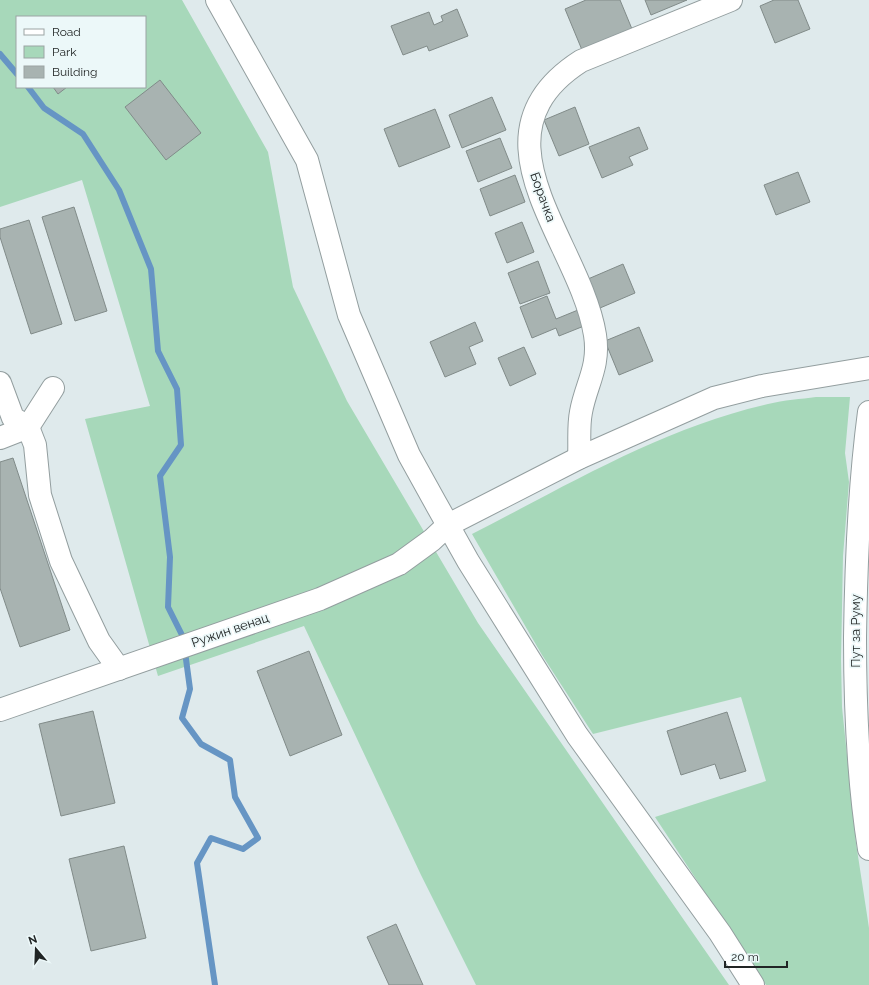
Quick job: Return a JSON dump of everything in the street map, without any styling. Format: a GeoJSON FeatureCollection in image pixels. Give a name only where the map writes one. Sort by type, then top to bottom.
{"type":"FeatureCollection","features":[{"type":"Feature","properties":{"kind":"main road"},"geometry":{"type":"LineString","coordinates":[[217,0],[307,160],[349,315],[409,455],[448,525],[523,651],[577,735],[720,933],[753,985]]}},
{"type":"Feature","properties":{"kind":"main road","name":"Борачка"},"geometry":{"type":"LineString","coordinates":[[579,458],[581,412],[592,380],[596,357],[593,322],[584,295],[536,184],[528,148],[534,113],[546,92],[559,78],[581,61],[633,42],[731,0]]}},
{"type":"Feature","properties":{"kind":"main road","name":"Ружин венац"},"geometry":{"type":"LineString","coordinates":[[0,710],[320,599],[399,564],[432,540],[448,525],[579,458],[714,398],[762,386],[869,368]]}},
{"type":"Feature","properties":{"kind":"main road"},"geometry":{"type":"LineString","coordinates":[[0,383],[13,418],[28,427],[35,445],[40,495],[61,561],[99,641],[119,669]]}},
{"type":"Feature","properties":{"kind":"main road"},"geometry":{"type":"LineString","coordinates":[[0,438],[28,427],[53,388]]}},
{"type":"Feature","properties":{"kind":"main road","name":"Пут за Руму"},"geometry":{"type":"LineString","coordinates":[[869,412],[864,454],[856,572],[855,690],[860,765],[869,849]]}},
{"type":"Feature","properties":{"kind":"green space"},"geometry":{"type":"Polygon","coordinates":[[[0,0],[182,0],[268,152],[293,287],[347,401],[478,623],[729,985],[476,985],[421,875],[304,626],[158,676],[85,419],[150,406],[82,180],[0,207],[0,0]]]}},
{"type":"Feature","properties":{"kind":"green space"},"geometry":{"type":"Polygon","coordinates":[[[816,397],[850,397],[845,453],[849,482],[843,556],[841,659],[842,707],[856,843],[869,928],[869,985],[766,985],[655,817],[766,781],[741,697],[593,734],[542,655],[472,534],[580,478],[653,443],[729,414],[768,404],[816,397]]]}},
{"type":"Feature","properties":{"kind":"building"},"geometry":{"type":"Polygon","coordinates":[[[586,0],[620,0],[632,29],[582,50],[565,9],[586,0]]]}},
{"type":"Feature","properties":{"kind":"building"},"geometry":{"type":"Polygon","coordinates":[[[645,0],[687,0],[651,15],[645,0]]]}},
{"type":"Feature","properties":{"kind":"building"},"geometry":{"type":"Polygon","coordinates":[[[774,0],[798,0],[810,29],[775,43],[760,6],[774,0]]]}},
{"type":"Feature","properties":{"kind":"building"},"geometry":{"type":"Polygon","coordinates":[[[457,9],[468,36],[429,51],[427,46],[403,55],[391,26],[429,12],[434,25],[443,21],[441,16],[457,9]]]}},
{"type":"Feature","properties":{"kind":"building"},"geometry":{"type":"Polygon","coordinates":[[[160,80],[201,133],[166,160],[125,107],[160,80]]]}},
{"type":"Feature","properties":{"kind":"building"},"geometry":{"type":"Polygon","coordinates":[[[54,88],[66,88],[58,94],[54,88]]]}},
{"type":"Feature","properties":{"kind":"building"},"geometry":{"type":"Polygon","coordinates":[[[492,97],[506,130],[462,148],[449,115],[492,97]]]}},
{"type":"Feature","properties":{"kind":"building"},"geometry":{"type":"Polygon","coordinates":[[[575,107],[589,144],[559,156],[544,120],[575,107]]]}},
{"type":"Feature","properties":{"kind":"building"},"geometry":{"type":"Polygon","coordinates":[[[435,109],[450,147],[399,167],[384,129],[435,109]]]}},
{"type":"Feature","properties":{"kind":"building"},"geometry":{"type":"Polygon","coordinates":[[[639,127],[648,149],[629,157],[633,165],[602,178],[589,147],[639,127]]]}},
{"type":"Feature","properties":{"kind":"building"},"geometry":{"type":"Polygon","coordinates":[[[500,138],[512,168],[478,182],[466,151],[500,138]]]}},
{"type":"Feature","properties":{"kind":"building"},"geometry":{"type":"Polygon","coordinates":[[[798,172],[810,202],[776,215],[764,185],[798,172]]]}},
{"type":"Feature","properties":{"kind":"building"},"geometry":{"type":"Polygon","coordinates":[[[515,175],[525,202],[490,216],[480,189],[515,175]]]}},
{"type":"Feature","properties":{"kind":"building"},"geometry":{"type":"Polygon","coordinates":[[[74,207],[107,311],[75,321],[42,217],[74,207]]]}},
{"type":"Feature","properties":{"kind":"building"},"geometry":{"type":"Polygon","coordinates":[[[29,220],[62,324],[31,334],[0,237],[0,229],[29,220]]]}},
{"type":"Feature","properties":{"kind":"building"},"geometry":{"type":"Polygon","coordinates":[[[522,222],[534,252],[507,263],[495,233],[522,222]]]}},
{"type":"Feature","properties":{"kind":"building"},"geometry":{"type":"Polygon","coordinates":[[[538,261],[550,293],[520,304],[508,273],[538,261]]]}},
{"type":"Feature","properties":{"kind":"building"},"geometry":{"type":"Polygon","coordinates":[[[623,264],[635,293],[600,308],[588,279],[623,264]]]}},
{"type":"Feature","properties":{"kind":"building"},"geometry":{"type":"Polygon","coordinates":[[[547,296],[556,319],[578,310],[584,326],[559,336],[556,328],[532,338],[520,307],[547,296]]]}},
{"type":"Feature","properties":{"kind":"building"},"geometry":{"type":"Polygon","coordinates":[[[475,322],[483,341],[469,347],[476,364],[445,377],[430,342],[475,322]]]}},
{"type":"Feature","properties":{"kind":"building"},"geometry":{"type":"Polygon","coordinates":[[[639,327],[653,361],[619,375],[605,341],[639,327]]]}},
{"type":"Feature","properties":{"kind":"building"},"geometry":{"type":"Polygon","coordinates":[[[524,347],[536,374],[510,386],[498,358],[524,347]]]}},
{"type":"Feature","properties":{"kind":"building"},"geometry":{"type":"Polygon","coordinates":[[[13,458],[70,630],[20,647],[0,588],[0,462],[13,458]]]}},
{"type":"Feature","properties":{"kind":"building"},"geometry":{"type":"Polygon","coordinates":[[[309,651],[342,735],[290,756],[257,671],[309,651]]]}},
{"type":"Feature","properties":{"kind":"building"},"geometry":{"type":"Polygon","coordinates":[[[93,711],[115,803],[61,816],[39,724],[93,711]]]}},
{"type":"Feature","properties":{"kind":"building"},"geometry":{"type":"Polygon","coordinates":[[[727,712],[746,771],[720,779],[715,764],[681,775],[667,731],[727,712]]]}},
{"type":"Feature","properties":{"kind":"building"},"geometry":{"type":"Polygon","coordinates":[[[124,846],[146,938],[91,951],[69,859],[124,846]]]}},
{"type":"Feature","properties":{"kind":"building"},"geometry":{"type":"Polygon","coordinates":[[[396,924],[423,985],[389,985],[367,937],[396,924]]]}},
{"type":"Feature","properties":{"kind":"waterway"},"geometry":{"type":"LineString","coordinates":[[0,54],[16,73]]}},
{"type":"Feature","properties":{"kind":"waterway"},"geometry":{"type":"LineString","coordinates":[[29,88],[44,108],[83,134],[119,190],[151,269],[158,351],[177,389],[181,445],[160,476],[170,557],[168,607],[183,637],[190,689],[182,718],[201,744],[230,760],[235,797],[258,838],[243,849],[211,838],[197,863],[215,985]]}}]}
